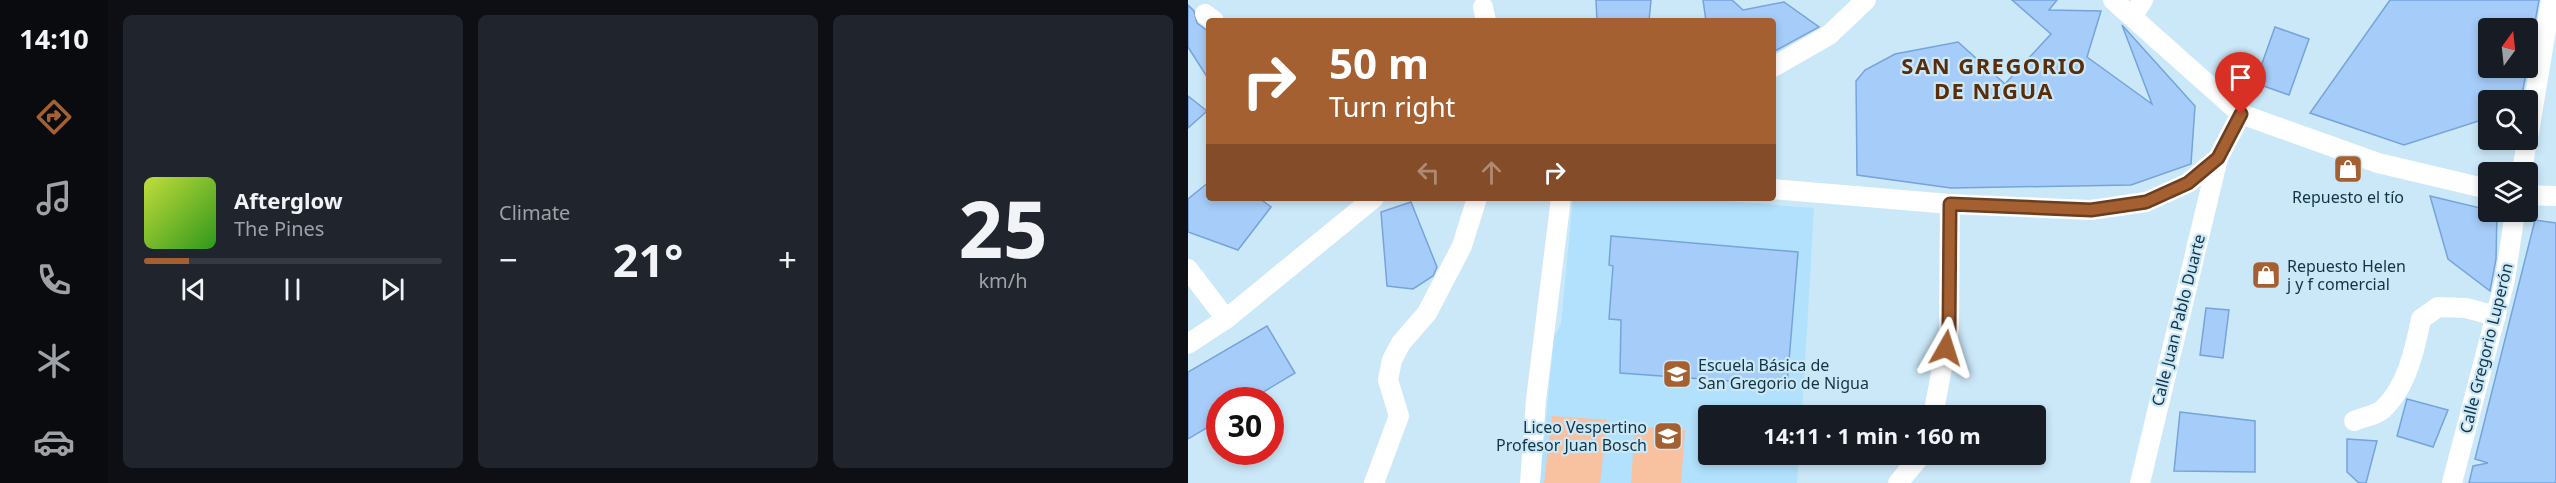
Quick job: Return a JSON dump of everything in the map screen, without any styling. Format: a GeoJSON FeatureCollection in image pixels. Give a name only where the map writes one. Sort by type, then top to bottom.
{"type":"FeatureCollection","features":[{"type":"Feature","properties":{"kind":"street"},"geometry":{"type":"LineString","coordinates":[[1776,65],[1829,35],[1866,0]]}},
{"type":"Feature","properties":{"kind":"street"},"geometry":{"type":"LineString","coordinates":[[2113,0],[2241,114],[2378,163],[2478,187]]}},
{"type":"Feature","properties":{"kind":"street"},"geometry":{"type":"LineString","coordinates":[[2132,16],[2143,0]]}},
{"type":"Feature","properties":{"kind":"street"},"geometry":{"type":"LineString","coordinates":[[2535,90],[2551,0]]}},
{"type":"Feature","properties":{"kind":"street"},"geometry":{"type":"LineString","coordinates":[[1776,189],[1950,204],[2091,210],[2146,202],[2188,183],[2218,158],[2241,114]]}},
{"type":"Feature","properties":{"kind":"street","name":"Calle Juan Pablo Duarte"},"geometry":{"type":"LineString","coordinates":[[2140,483],[2218,158]]}},
{"type":"Feature","properties":{"kind":"street"},"geometry":{"type":"LineString","coordinates":[[2538,195],[2556,196]]}},
{"type":"Feature","properties":{"kind":"street"},"geometry":{"type":"LineString","coordinates":[[1188,344],[1226,319],[1365,201]]}},
{"type":"Feature","properties":{"kind":"street"},"geometry":{"type":"LineString","coordinates":[[1374,483],[1399,416],[1388,380],[1392,360],[1401,343],[1427,313],[1468,235],[1476,201]]}},
{"type":"Feature","properties":{"kind":"street"},"geometry":{"type":"LineString","coordinates":[[1530,483],[1536,400],[1561,201]]}},
{"type":"Feature","properties":{"kind":"street"},"geometry":{"type":"LineString","coordinates":[[1935,405],[1949,330],[1950,204]]}},
{"type":"Feature","properties":{"kind":"street","name":"Calle Gregorio Luperón"},"geometry":{"type":"LineString","coordinates":[[2451,483],[2505,280],[2514,222]]}},
{"type":"Feature","properties":{"kind":"street"},"geometry":{"type":"LineString","coordinates":[[1188,269],[1226,319]]}},
{"type":"Feature","properties":{"kind":"street"},"geometry":{"type":"LineString","coordinates":[[2354,421],[2383,410],[2401,386],[2416,344],[2421,319],[2438,307],[2466,308],[2496,315]]}},
{"type":"Feature","properties":{"kind":"street"},"geometry":{"type":"LineString","coordinates":[[1898,483],[1913,465]]}},
{"type":"Feature","properties":{"kind":"shaded area","name":"Escuela Básica de San Gregorio de Nigua"},"geometry":{"type":"Polygon","coordinates":[[[1573,201],[1726,201],[1814,208],[1803,405],[1698,405],[1698,465],[1798,465],[1797,483],[1540,483],[1554,337],[1561,324],[1573,201]]]}},
{"type":"Feature","properties":{"kind":"shaded area"},"geometry":{"type":"Polygon","coordinates":[[[1552,416],[1607,420],[1600,483],[1544,483],[1552,416]]]}},
{"type":"Feature","properties":{"kind":"shaded area"},"geometry":{"type":"Polygon","coordinates":[[[1635,426],[1685,430],[1681,483],[1631,483],[1635,426]]]}},
{"type":"Feature","properties":{"kind":"building"},"geometry":{"type":"Polygon","coordinates":[[[1596,0],[1651,0],[1649,18],[1597,18],[1596,0]]]}},
{"type":"Feature","properties":{"kind":"building"},"geometry":{"type":"Polygon","coordinates":[[[1703,0],[1732,0],[1743,10],[1784,2],[1819,27],[1776,50],[1776,18],[1706,18],[1703,0]]]}},
{"type":"Feature","properties":{"kind":"building"},"geometry":{"type":"Polygon","coordinates":[[[2012,0],[2057,0],[2049,10],[2101,11],[2087,57],[2152,104],[2122,25],[2195,106],[2191,164],[2131,185],[1951,188],[1857,175],[1856,81],[1865,70],[1895,54],[1958,42],[2005,84],[2051,34],[2012,0]]]}},
{"type":"Feature","properties":{"kind":"building"},"geometry":{"type":"Polygon","coordinates":[[[2390,0],[2539,0],[2536,18],[2478,18],[2478,78],[2525,78],[2523,90],[2478,90],[2478,121],[2404,145],[2310,113],[2390,0]]]}},
{"type":"Feature","properties":{"kind":"building"},"geometry":{"type":"Polygon","coordinates":[[[1188,5],[1194,11],[1197,23],[1206,30],[1206,75],[1188,47],[1188,5]]]}},
{"type":"Feature","properties":{"kind":"building"},"geometry":{"type":"Polygon","coordinates":[[[2275,27],[2309,39],[2289,95],[2255,83],[2275,27]]]}},
{"type":"Feature","properties":{"kind":"building"},"geometry":{"type":"Polygon","coordinates":[[[1188,96],[1206,112],[1188,128],[1188,96]]]}},
{"type":"Feature","properties":{"kind":"building"},"geometry":{"type":"Polygon","coordinates":[[[1206,184],[1206,201],[1263,201],[1271,207],[1238,250],[1188,232],[1188,199],[1206,184]]]}},
{"type":"Feature","properties":{"kind":"building"},"geometry":{"type":"Polygon","coordinates":[[[2430,196],[2478,207],[2478,222],[2497,222],[2496,259],[2490,291],[2448,259],[2430,196]]]}},
{"type":"Feature","properties":{"kind":"building"},"geometry":{"type":"Polygon","coordinates":[[[1411,202],[1437,267],[1433,276],[1413,289],[1387,286],[1381,212],[1411,202]]]}},
{"type":"Feature","properties":{"kind":"building"},"geometry":{"type":"Polygon","coordinates":[[[2534,222],[2556,223],[2556,483],[2469,483],[2473,466],[2488,463],[2475,459],[2534,222]]]}},
{"type":"Feature","properties":{"kind":"building"},"geometry":{"type":"Polygon","coordinates":[[[1611,236],[1798,252],[1787,385],[1620,373],[1621,320],[1609,319],[1613,266],[1609,265],[1611,236]]]}},
{"type":"Feature","properties":{"kind":"building"},"geometry":{"type":"Polygon","coordinates":[[[2206,308],[2229,310],[2223,358],[2200,355],[2206,308]]]}},
{"type":"Feature","properties":{"kind":"building"},"geometry":{"type":"Polygon","coordinates":[[[1267,326],[1295,373],[1272,387],[1206,387],[1206,428],[1188,439],[1188,372],[1267,326]]]}},
{"type":"Feature","properties":{"kind":"building"},"geometry":{"type":"Polygon","coordinates":[[[2407,399],[2448,410],[2433,447],[2397,436],[2407,399]]]}},
{"type":"Feature","properties":{"kind":"building"},"geometry":{"type":"Polygon","coordinates":[[[2180,412],[2255,421],[2255,472],[2174,471],[2180,412]]]}},
{"type":"Feature","properties":{"kind":"building"},"geometry":{"type":"Polygon","coordinates":[[[2347,439],[2377,441],[2366,483],[2359,483],[2347,472],[2347,439]]]}},
{"type":"Feature","properties":{"kind":"place","name":"Repuesto el tío"},"geometry":{"type":"Point","coordinates":[2348,169]}},
{"type":"Feature","properties":{"kind":"place","name":"Repuesto Helen j y f comercial"},"geometry":{"type":"Point","coordinates":[2266,275]}},
{"type":"Feature","properties":{"kind":"place","name":"Escuela Básica de San Gregorio de Nigua"},"geometry":{"type":"Point","coordinates":[1677,374]}},
{"type":"Feature","properties":{"kind":"place","name":"Liceo Vespertino Profesor Juan Bosch"},"geometry":{"type":"Point","coordinates":[1668,436]}},
{"type":"Feature","properties":{"kind":"district","name":"SAN GREGORIO DE NIGUA"},"geometry":{"type":"Point","coordinates":[1994,78]}},
{"type":"Feature","properties":{"kind":"route"},"geometry":{"type":"LineString","coordinates":[[1946,348],[1949,330],[1950,204],[2091,210],[2146,202],[2188,183],[2218,158],[2241,114]]}}]}
